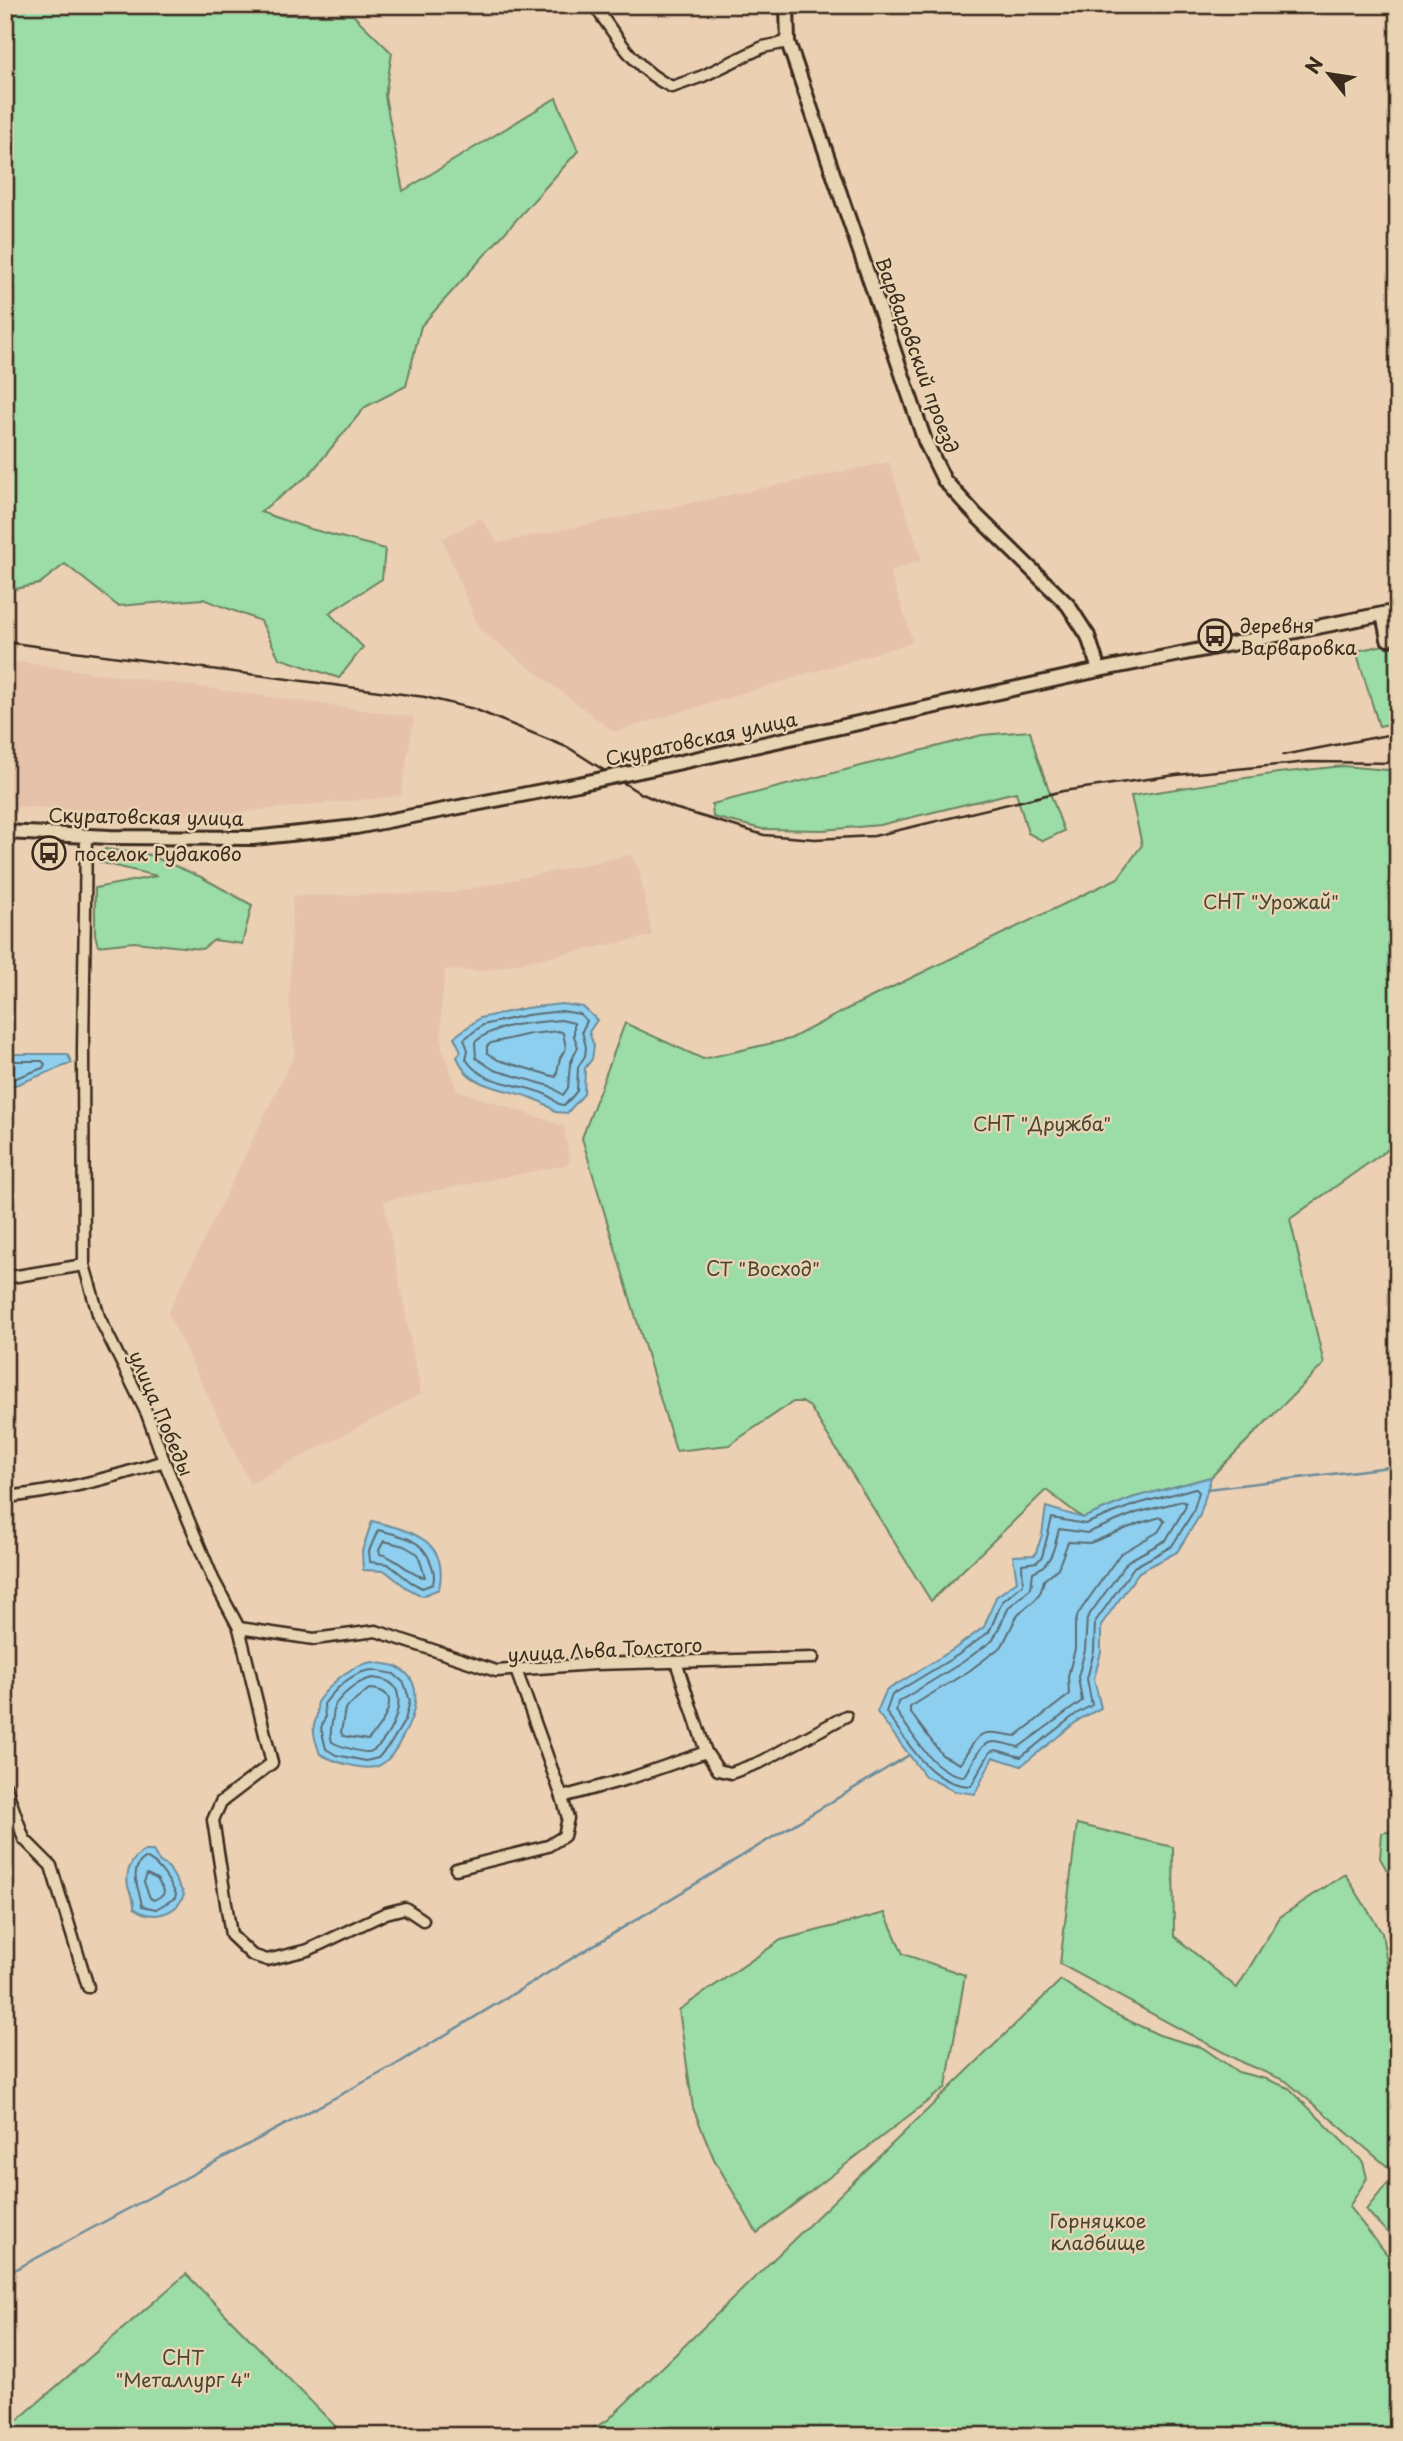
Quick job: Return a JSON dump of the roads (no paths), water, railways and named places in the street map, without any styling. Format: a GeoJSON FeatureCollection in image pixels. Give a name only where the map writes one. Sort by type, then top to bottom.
{"type":"FeatureCollection","features":[{"type":"Feature","properties":{"kind":"street"},"geometry":{"type":"LineString","coordinates":[[594,5],[631,56],[653,79],[672,87],[703,76],[763,47],[788,42]]}},
{"type":"Feature","properties":{"kind":"street","name":"Варваровский проезд"},"geometry":{"type":"LineString","coordinates":[[787,5],[788,42],[925,441],[944,480],[1068,605],[1088,636],[1099,670]]}},
{"type":"Feature","properties":{"kind":"street","name":"Скуратовская улица"},"geometry":{"type":"LineString","coordinates":[[5,832],[253,838],[308,833],[414,817],[654,768],[1099,670],[1398,611]]}},
{"type":"Feature","properties":{"kind":"street"},"geometry":{"type":"LineString","coordinates":[[1383,614],[1388,639]]}},
{"type":"Feature","properties":{"kind":"street","name":"улица Победы"},"geometry":{"type":"LineString","coordinates":[[86,836],[83,1050],[85,1265],[99,1317],[147,1414],[163,1461],[213,1579],[239,1628],[272,1763],[221,1802],[212,1820],[231,1935],[252,1955],[267,1960],[308,1950],[386,1913],[405,1908],[423,1920]]}},
{"type":"Feature","properties":{"kind":"street"},"geometry":{"type":"LineString","coordinates":[[5,1279],[85,1265]]}},
{"type":"Feature","properties":{"kind":"street"},"geometry":{"type":"LineString","coordinates":[[5,1497],[37,1494],[121,1475],[163,1461]]}},
{"type":"Feature","properties":{"kind":"street","name":"улица Льва Толстого"},"geometry":{"type":"LineString","coordinates":[[239,1628],[314,1639],[376,1631],[496,1671],[594,1664],[813,1658]]}},
{"type":"Feature","properties":{"kind":"street"},"geometry":{"type":"LineString","coordinates":[[677,1662],[706,1752],[719,1770],[731,1773],[761,1762],[846,1716]]}},
{"type":"Feature","properties":{"kind":"street"},"geometry":{"type":"LineString","coordinates":[[456,1869],[548,1846],[564,1836],[568,1818],[562,1797],[516,1670]]}},
{"type":"Feature","properties":{"kind":"street"},"geometry":{"type":"LineString","coordinates":[[562,1797],[631,1778],[706,1752]]}},
{"type":"Feature","properties":{"kind":"street"},"geometry":{"type":"LineString","coordinates":[[5,1784],[24,1839],[51,1866],[89,1987]]}},
{"type":"Feature","properties":{"kind":"water"},"geometry":{"type":"Polygon","coordinates":[[[562,1004],[583,1007],[597,1020],[589,1032],[594,1046],[592,1059],[585,1068],[584,1094],[567,1113],[555,1112],[534,1099],[484,1084],[464,1069],[457,1057],[461,1051],[454,1037],[480,1018],[526,1008],[562,1004]]]}},
{"type":"Feature","properties":{"kind":"water"},"geometry":{"type":"Polygon","coordinates":[[[5,1054],[67,1054],[72,1063],[5,1089],[5,1054]]]}},
{"type":"Feature","properties":{"kind":"water"},"geometry":{"type":"Polygon","coordinates":[[[1211,1477],[1200,1515],[1177,1552],[1139,1572],[1101,1625],[1101,1652],[1094,1679],[1101,1708],[1080,1719],[1021,1766],[993,1757],[975,1794],[954,1791],[925,1776],[877,1712],[886,1691],[984,1627],[996,1597],[1017,1581],[1013,1556],[1035,1555],[1042,1535],[1046,1507],[1083,1518],[1132,1498],[1211,1477]]]}},
{"type":"Feature","properties":{"kind":"water"},"geometry":{"type":"Polygon","coordinates":[[[372,1521],[413,1534],[433,1548],[439,1559],[441,1572],[439,1589],[422,1596],[385,1571],[363,1570],[362,1551],[372,1521]]]}},
{"type":"Feature","properties":{"kind":"water"},"geometry":{"type":"Polygon","coordinates":[[[373,1662],[395,1666],[405,1672],[415,1689],[411,1719],[398,1745],[385,1762],[368,1768],[342,1763],[320,1754],[314,1732],[317,1702],[341,1676],[356,1667],[373,1662]]]}},
{"type":"Feature","properties":{"kind":"water"},"geometry":{"type":"Polygon","coordinates":[[[144,1851],[153,1851],[159,1861],[169,1868],[184,1894],[176,1907],[163,1914],[148,1914],[134,1908],[128,1875],[133,1861],[144,1851]]]}},
{"type":"Feature","properties":{"kind":"waterway"},"geometry":{"type":"LineString","coordinates":[[1207,1489],[1398,1466]]}},
{"type":"Feature","properties":{"kind":"waterway"},"geometry":{"type":"LineString","coordinates":[[5,2275],[392,2067],[909,1755]]}},
{"type":"Feature","properties":{"kind":"railway"},"geometry":{"type":"LineString","coordinates":[[5,642],[425,697],[474,709],[569,748],[638,792],[674,808],[764,835],[815,839],[874,836],[1063,791],[1176,775],[1309,762],[1398,763]]}},
{"type":"Feature","properties":{"kind":"railway"},"geometry":{"type":"LineString","coordinates":[[1283,755],[1398,733]]}},
{"type":"Feature","properties":{"kind":"place","name":"деревня Варваровка"},"geometry":{"type":"Point","coordinates":[1215,636]}},
{"type":"Feature","properties":{"kind":"place","name":"поселок Рудаково"},"geometry":{"type":"Point","coordinates":[49,853]}},
{"type":"Feature","properties":{"kind":"park label","name":"СНТ \"Урожай\""},"geometry":{"type":"Point","coordinates":[1271,901]}},
{"type":"Feature","properties":{"kind":"park label","name":"СНТ \"Дружба\""},"geometry":{"type":"Point","coordinates":[1042,1123]}},
{"type":"Feature","properties":{"kind":"park label","name":"СТ \"Восход\""},"geometry":{"type":"Point","coordinates":[763,1268]}},
{"type":"Feature","properties":{"kind":"park label","name":"Горняцкое кладбище"},"geometry":{"type":"Point","coordinates":[1098,2231]}},
{"type":"Feature","properties":{"kind":"park label","name":"СНТ \"Металлург 4\""},"geometry":{"type":"Point","coordinates":[183,2368]}}]}
